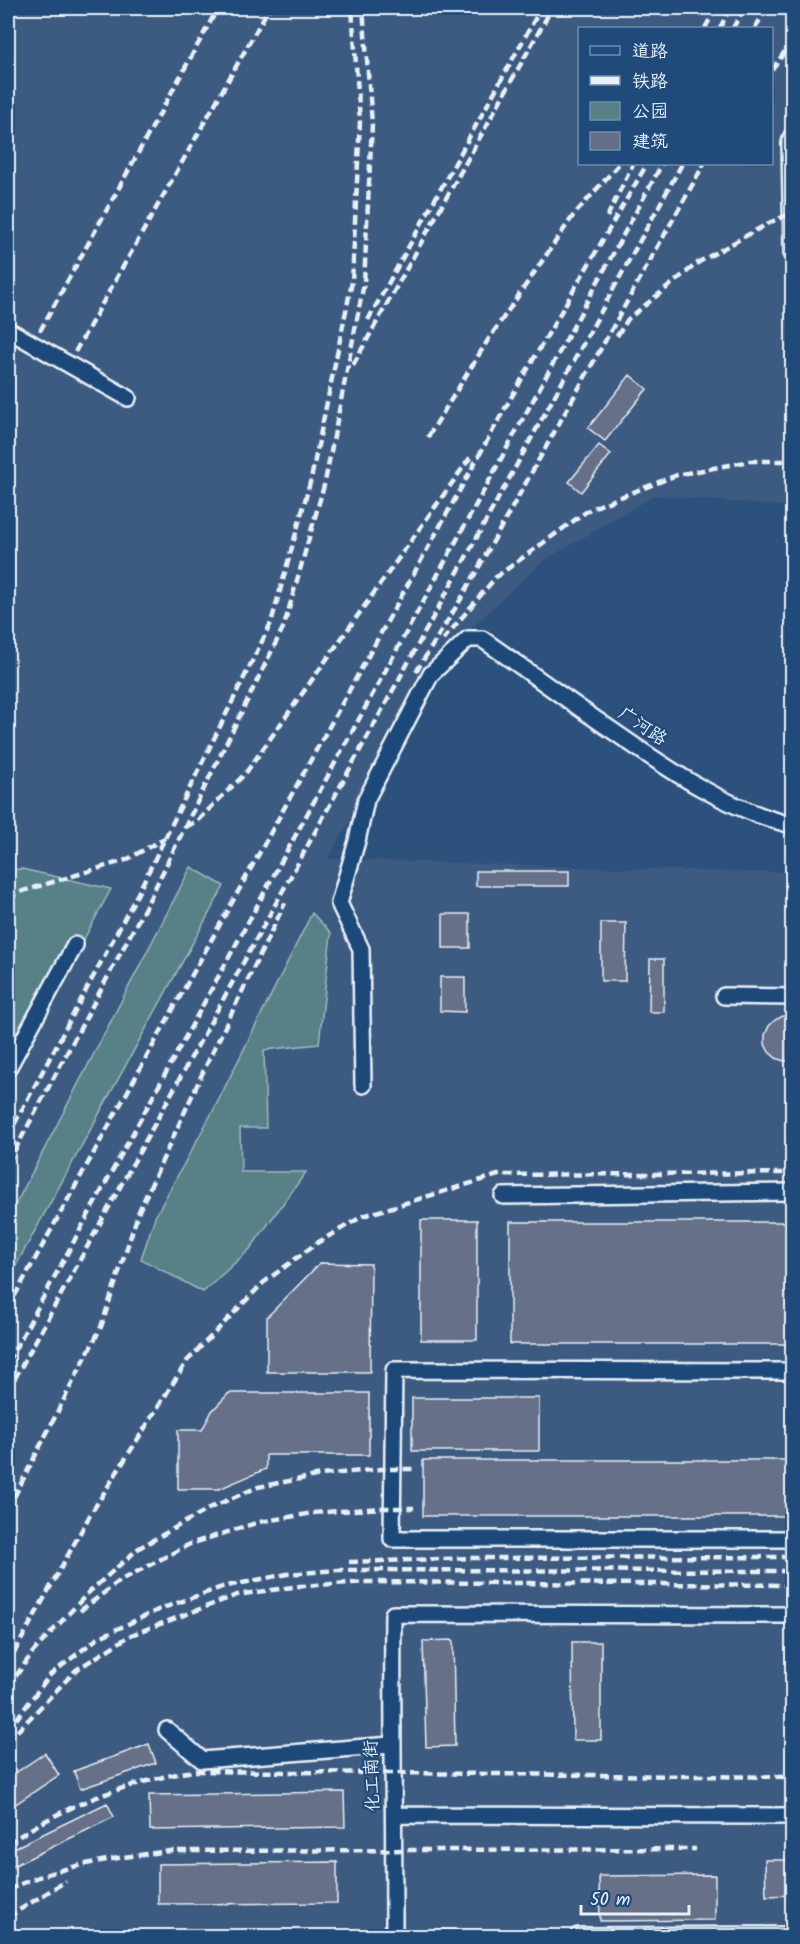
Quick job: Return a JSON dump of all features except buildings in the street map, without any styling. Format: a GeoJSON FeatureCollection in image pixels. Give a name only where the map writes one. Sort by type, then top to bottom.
{"type":"FeatureCollection","features":[{"type":"Feature","properties":{"kind":"street"},"geometry":{"type":"LineString","coordinates":[[792,136],[790,142],[792,253]]}},
{"type":"Feature","properties":{"kind":"street"},"geometry":{"type":"LineString","coordinates":[[8,330],[128,398]]}},
{"type":"Feature","properties":{"kind":"street","name":"广河路"},"geometry":{"type":"LineString","coordinates":[[363,1085],[362,949],[339,903],[366,800],[431,674],[468,639],[482,639],[665,767],[701,788],[778,822],[792,825]]}},
{"type":"Feature","properties":{"kind":"street"},"geometry":{"type":"LineString","coordinates":[[8,1068],[75,945]]}},
{"type":"Feature","properties":{"kind":"street"},"geometry":{"type":"LineString","coordinates":[[724,996],[792,997]]}},
{"type":"Feature","properties":{"kind":"street"},"geometry":{"type":"LineString","coordinates":[[503,1196],[792,1192]]}},
{"type":"Feature","properties":{"kind":"street"},"geometry":{"type":"LineString","coordinates":[[792,1371],[393,1370],[392,1528],[392,1539],[792,1539]]}},
{"type":"Feature","properties":{"kind":"street","name":"化工南街"},"geometry":{"type":"LineString","coordinates":[[394,1936],[394,1815],[391,1745],[393,1614],[792,1615]]}},
{"type":"Feature","properties":{"kind":"street"},"geometry":{"type":"LineString","coordinates":[[167,1730],[202,1760],[391,1745]]}},
{"type":"Feature","properties":{"kind":"street"},"geometry":{"type":"LineString","coordinates":[[394,1815],[792,1816]]}},
{"type":"Feature","properties":{"kind":"street"},"geometry":{"type":"LineString","coordinates":[[578,1936],[792,1935]]}},
{"type":"Feature","properties":{"kind":"shaded area"},"geometry":{"type":"Polygon","coordinates":[[[18,8],[792,8],[792,507],[655,495],[542,562],[450,648],[328,859],[792,872],[792,1936],[8,1936],[8,23],[18,8]]]}},
{"type":"Feature","properties":{"kind":"green space"},"geometry":{"type":"Polygon","coordinates":[[[191,867],[224,886],[8,1280],[8,1219],[191,867]]]}},
{"type":"Feature","properties":{"kind":"green space"},"geometry":{"type":"Polygon","coordinates":[[[22,869],[111,889],[8,1080],[8,870],[22,869]]]}},
{"type":"Feature","properties":{"kind":"green space"},"geometry":{"type":"Polygon","coordinates":[[[312,913],[331,933],[319,1044],[264,1050],[266,1128],[240,1128],[241,1172],[306,1172],[250,1249],[203,1292],[141,1259],[155,1217],[214,1109],[312,913]]]}},
{"type":"Feature","properties":{"kind":"railway"},"geometry":{"type":"LineString","coordinates":[[40,331],[218,8]]}},
{"type":"Feature","properties":{"kind":"railway"},"geometry":{"type":"LineString","coordinates":[[75,352],[269,8]]}},
{"type":"Feature","properties":{"kind":"railway"},"geometry":{"type":"LineString","coordinates":[[8,1136],[138,893],[271,623],[311,479],[352,282],[360,121],[352,8]]}},
{"type":"Feature","properties":{"kind":"railway"},"geometry":{"type":"LineString","coordinates":[[8,1163],[150,898],[284,626],[325,482],[364,283],[372,124],[363,8]]}},
{"type":"Feature","properties":{"kind":"railway"},"geometry":{"type":"LineString","coordinates":[[368,320],[541,8]]}},
{"type":"Feature","properties":{"kind":"railway"},"geometry":{"type":"LineString","coordinates":[[353,365],[552,8]]}},
{"type":"Feature","properties":{"kind":"railway"},"geometry":{"type":"LineString","coordinates":[[706,27],[716,8]]}},
{"type":"Feature","properties":{"kind":"railway"},"geometry":{"type":"LineString","coordinates":[[720,27],[730,8]]}},
{"type":"Feature","properties":{"kind":"railway"},"geometry":{"type":"LineString","coordinates":[[734,27],[744,8]]}},
{"type":"Feature","properties":{"kind":"railway"},"geometry":{"type":"LineString","coordinates":[[756,27],[767,8]]}},
{"type":"Feature","properties":{"kind":"railway"},"geometry":{"type":"LineString","coordinates":[[773,69],[792,41]]}},
{"type":"Feature","properties":{"kind":"railway"},"geometry":{"type":"LineString","coordinates":[[428,437],[488,340],[573,216],[618,165]]}},
{"type":"Feature","properties":{"kind":"railway"},"geometry":{"type":"LineString","coordinates":[[607,217],[633,165]]}},
{"type":"Feature","properties":{"kind":"railway"},"geometry":{"type":"LineString","coordinates":[[8,1308],[508,403],[646,165]]}},
{"type":"Feature","properties":{"kind":"railway"},"geometry":{"type":"LineString","coordinates":[[8,1362],[661,165]]}},
{"type":"Feature","properties":{"kind":"railway"},"geometry":{"type":"LineString","coordinates":[[8,1391],[681,165]]}},
{"type":"Feature","properties":{"kind":"railway"},"geometry":{"type":"LineString","coordinates":[[416,672],[461,599],[703,165]]}},
{"type":"Feature","properties":{"kind":"railway"},"geometry":{"type":"LineString","coordinates":[[617,336],[628,319],[699,262],[771,222],[792,213]]}},
{"type":"Feature","properties":{"kind":"railway"},"geometry":{"type":"LineString","coordinates":[[186,827],[198,820],[245,774],[472,455]]}},
{"type":"Feature","properties":{"kind":"railway"},"geometry":{"type":"LineString","coordinates":[[443,640],[496,577],[590,509],[677,475],[750,461],[792,461]]}},
{"type":"Feature","properties":{"kind":"railway"},"geometry":{"type":"LineString","coordinates":[[8,898],[23,891],[126,860],[165,838]]}},
{"type":"Feature","properties":{"kind":"railway"},"geometry":{"type":"LineString","coordinates":[[8,1509],[101,1327],[139,1211],[285,903]]}},
{"type":"Feature","properties":{"kind":"railway"},"geometry":{"type":"LineString","coordinates":[[8,1664],[90,1515],[187,1361],[263,1283],[317,1243],[363,1216],[498,1175],[792,1173]]}},
{"type":"Feature","properties":{"kind":"railway"},"geometry":{"type":"LineString","coordinates":[[8,1687],[33,1652],[88,1593],[139,1548],[212,1507],[258,1487],[321,1475],[381,1469],[416,1469]]}},
{"type":"Feature","properties":{"kind":"railway"},"geometry":{"type":"LineString","coordinates":[[80,1611],[121,1580],[190,1544],[259,1522],[313,1513],[414,1508]]}},
{"type":"Feature","properties":{"kind":"railway"},"geometry":{"type":"LineString","coordinates":[[349,1562],[474,1558],[792,1557]]}},
{"type":"Feature","properties":{"kind":"railway"},"geometry":{"type":"LineString","coordinates":[[8,1730],[50,1675],[98,1638],[160,1609],[222,1587],[287,1574],[338,1570],[792,1571]]}},
{"type":"Feature","properties":{"kind":"railway"},"geometry":{"type":"LineString","coordinates":[[8,1741],[76,1670],[131,1635],[237,1595],[300,1586],[368,1582],[792,1585]]}},
{"type":"Feature","properties":{"kind":"railway"},"geometry":{"type":"LineString","coordinates":[[8,1844],[50,1818],[96,1797],[145,1782],[193,1771],[792,1777]]}},
{"type":"Feature","properties":{"kind":"railway"},"geometry":{"type":"LineString","coordinates":[[8,1890],[27,1881],[67,1869],[108,1860],[170,1851],[696,1849]]}},
{"type":"Feature","properties":{"kind":"railway"},"geometry":{"type":"LineString","coordinates":[[8,1917],[66,1881]]}}]}
